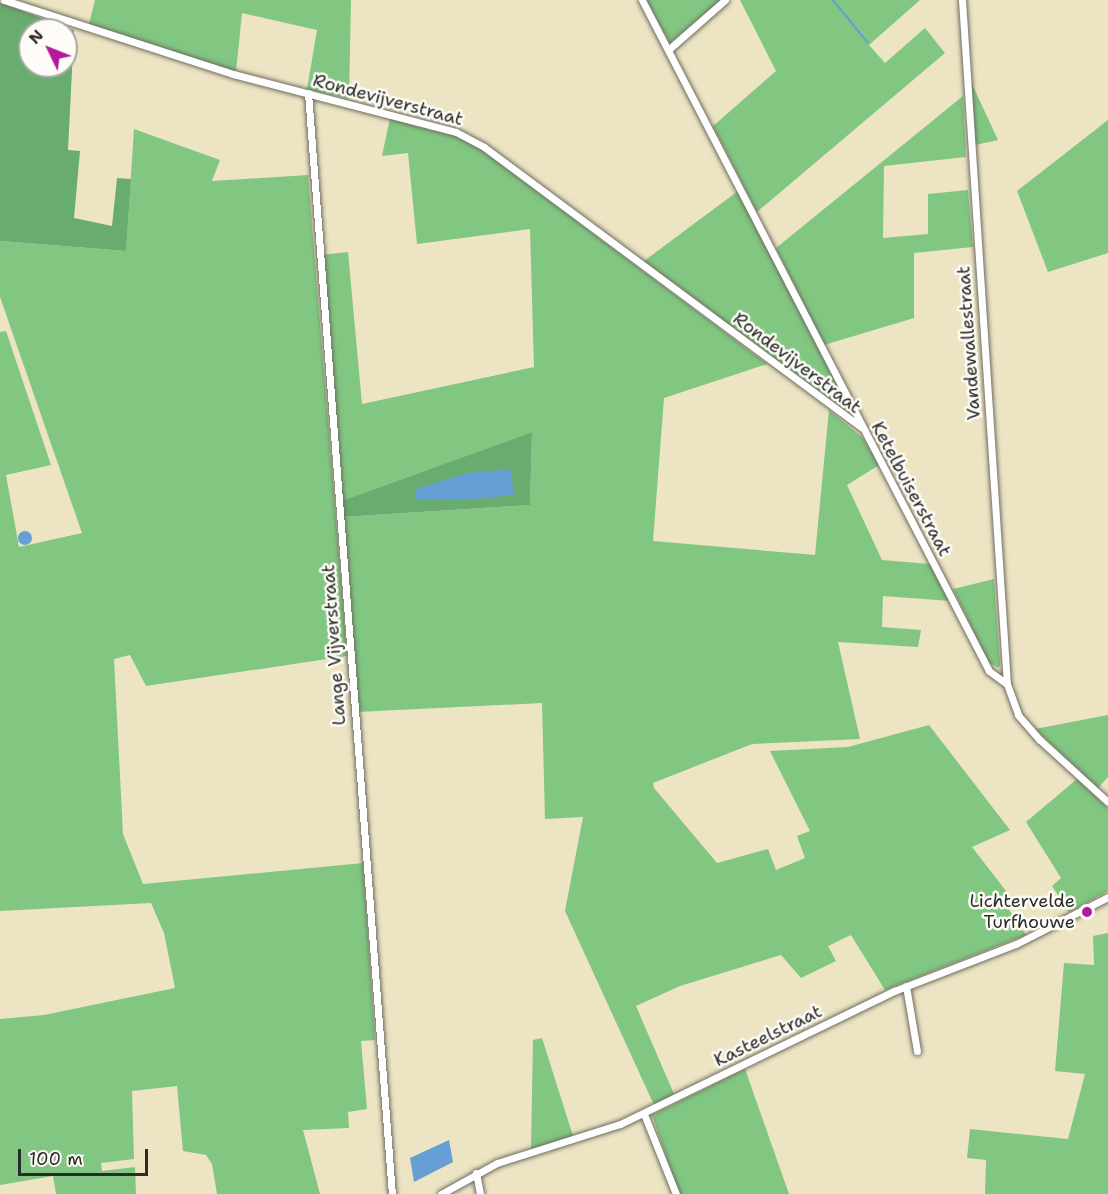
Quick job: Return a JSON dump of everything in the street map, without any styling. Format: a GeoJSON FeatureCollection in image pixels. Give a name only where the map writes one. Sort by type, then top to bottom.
{"type":"FeatureCollection","features":[{"type":"Feature","properties":{"kind":"street","name":"Rondevijverstraat"},"geometry":{"type":"LineString","coordinates":[[3,0],[233,74],[441,126],[484,147],[861,427]]}},
{"type":"Feature","properties":{"kind":"street","name":"Ketelbuiserstraat"},"geometry":{"type":"LineString","coordinates":[[642,0],[989,671],[1007,684],[1018,714],[1040,740],[1108,802]]}},
{"type":"Feature","properties":{"kind":"street"},"geometry":{"type":"LineString","coordinates":[[668,50],[725,0]]}},
{"type":"Feature","properties":{"kind":"street","name":"Vandewallestraat"},"geometry":{"type":"LineString","coordinates":[[962,0],[1007,684]]}},
{"type":"Feature","properties":{"kind":"street","name":"Lange Vijverstraat"},"geometry":{"type":"LineString","coordinates":[[308,93],[392,1194]]}},
{"type":"Feature","properties":{"kind":"street","name":"Kasteelstraat"},"geometry":{"type":"LineString","coordinates":[[441,1194],[476,1173],[644,1114],[906,986],[1016,944],[1108,897]]}},
{"type":"Feature","properties":{"kind":"street"},"geometry":{"type":"LineString","coordinates":[[906,986],[917,1052]]}},
{"type":"Feature","properties":{"kind":"street"},"geometry":{"type":"LineString","coordinates":[[644,1114],[676,1194]]}},
{"type":"Feature","properties":{"kind":"street"},"geometry":{"type":"LineString","coordinates":[[476,1173],[480,1194]]}},
{"type":"Feature","properties":{"kind":"green space"},"geometry":{"type":"Polygon","coordinates":[[[95,0],[351,0],[349,99],[307,89],[317,30],[242,13],[236,72],[89,24],[95,0]]]}},
{"type":"Feature","properties":{"kind":"green space"},"geometry":{"type":"Polygon","coordinates":[[[645,0],[721,0],[670,43],[645,0]]]}},
{"type":"Feature","properties":{"kind":"green space"},"geometry":{"type":"Polygon","coordinates":[[[740,0],[920,0],[869,45],[885,63],[925,28],[945,53],[757,212],[713,126],[776,71],[740,0]]]}},
{"type":"Feature","properties":{"kind":"green space"},"geometry":{"type":"Polygon","coordinates":[[[0,3],[41,18],[18,18],[18,78],[72,78],[68,150],[80,151],[74,218],[112,226],[117,178],[131,179],[126,251],[0,241],[0,3]]]}},
{"type":"Feature","properties":{"kind":"green space"},"geometry":{"type":"Polygon","coordinates":[[[971,82],[998,140],[975,145],[971,82]]]}},
{"type":"Feature","properties":{"kind":"green space"},"geometry":{"type":"Polygon","coordinates":[[[963,96],[966,157],[884,166],[883,238],[928,234],[928,194],[968,190],[973,247],[914,253],[914,318],[824,345],[776,248],[963,96]]]}},
{"type":"Feature","properties":{"kind":"green space"},"geometry":{"type":"Polygon","coordinates":[[[390,118],[440,129],[470,141],[767,364],[664,398],[653,541],[815,555],[829,410],[863,438],[879,465],[847,485],[882,560],[930,564],[950,601],[883,596],[882,627],[921,630],[918,647],[838,642],[860,739],[752,744],[653,783],[654,788],[717,863],[768,849],[776,870],[805,858],[797,836],[810,831],[770,751],[848,747],[929,725],[1010,830],[972,847],[1013,900],[1006,905],[1026,935],[885,990],[851,935],[828,946],[836,961],[801,978],[781,955],[680,986],[636,1006],[674,1094],[654,1105],[565,911],[583,817],[545,819],[542,703],[357,712],[342,517],[530,505],[532,432],[341,501],[321,255],[348,252],[362,404],[534,367],[530,229],[417,244],[408,153],[382,156],[390,118]]]}},
{"type":"Feature","properties":{"kind":"green space"},"geometry":{"type":"Polygon","coordinates":[[[1108,120],[1108,253],[1048,272],[1017,191],[1108,120]]]}},
{"type":"Feature","properties":{"kind":"green space"},"geometry":{"type":"Polygon","coordinates":[[[134,129],[220,160],[212,181],[308,175],[347,656],[146,686],[130,655],[114,659],[123,834],[143,884],[363,863],[375,1040],[361,1041],[367,1109],[348,1112],[349,1128],[303,1130],[320,1194],[217,1194],[212,1164],[206,1155],[183,1151],[177,1086],[132,1091],[134,1159],[101,1163],[102,1171],[135,1167],[136,1194],[56,1194],[53,1176],[0,1185],[0,1019],[44,1015],[175,988],[164,933],[151,903],[0,911],[0,332],[6,331],[51,465],[6,475],[19,547],[82,533],[0,297],[0,241],[126,251],[134,129]]]}},
{"type":"Feature","properties":{"kind":"green space"},"geometry":{"type":"Polygon","coordinates":[[[738,191],[851,411],[846,413],[644,261],[738,191]]]}},
{"type":"Feature","properties":{"kind":"green space"},"geometry":{"type":"Polygon","coordinates":[[[532,432],[530,505],[342,517],[341,501],[532,432]]]}},
{"type":"Feature","properties":{"kind":"green space"},"geometry":{"type":"Polygon","coordinates":[[[994,579],[999,668],[989,663],[953,589],[994,579]]]}},
{"type":"Feature","properties":{"kind":"green space"},"geometry":{"type":"Polygon","coordinates":[[[1108,715],[1108,777],[1098,788],[1035,729],[1108,715]]]}},
{"type":"Feature","properties":{"kind":"green space"},"geometry":{"type":"Polygon","coordinates":[[[1077,779],[1108,808],[1108,891],[1069,912],[1052,886],[1061,878],[1026,822],[1077,779]]]}},
{"type":"Feature","properties":{"kind":"green space"},"geometry":{"type":"Polygon","coordinates":[[[1108,933],[1108,1194],[985,1194],[986,1160],[967,1158],[970,1129],[1068,1139],[1085,1074],[1055,1071],[1064,963],[1094,965],[1093,936],[1108,933]]]}},
{"type":"Feature","properties":{"kind":"green space"},"geometry":{"type":"Polygon","coordinates":[[[542,1038],[573,1136],[531,1149],[533,1040],[542,1038]]]}},
{"type":"Feature","properties":{"kind":"green space"},"geometry":{"type":"Polygon","coordinates":[[[745,1069],[789,1194],[679,1194],[652,1115],[745,1069]]]}},
{"type":"Feature","properties":{"kind":"water"},"geometry":{"type":"Polygon","coordinates":[[[509,469],[512,473],[513,495],[467,500],[416,500],[416,489],[468,473],[509,469]]]}},
{"type":"Feature","properties":{"kind":"water"},"geometry":{"type":"Polygon","coordinates":[[[22,531],[28,531],[32,538],[28,545],[22,545],[18,541],[18,535],[22,531]]]}},
{"type":"Feature","properties":{"kind":"water"},"geometry":{"type":"Polygon","coordinates":[[[449,1140],[453,1162],[414,1182],[410,1158],[449,1140]]]}},
{"type":"Feature","properties":{"kind":"waterway"},"geometry":{"type":"LineString","coordinates":[[833,0],[868,43]]}},
{"type":"Feature","properties":{"kind":"place","name":"Lichtervelde Turfhouwe"},"geometry":{"type":"Point","coordinates":[1087,912]}}]}
